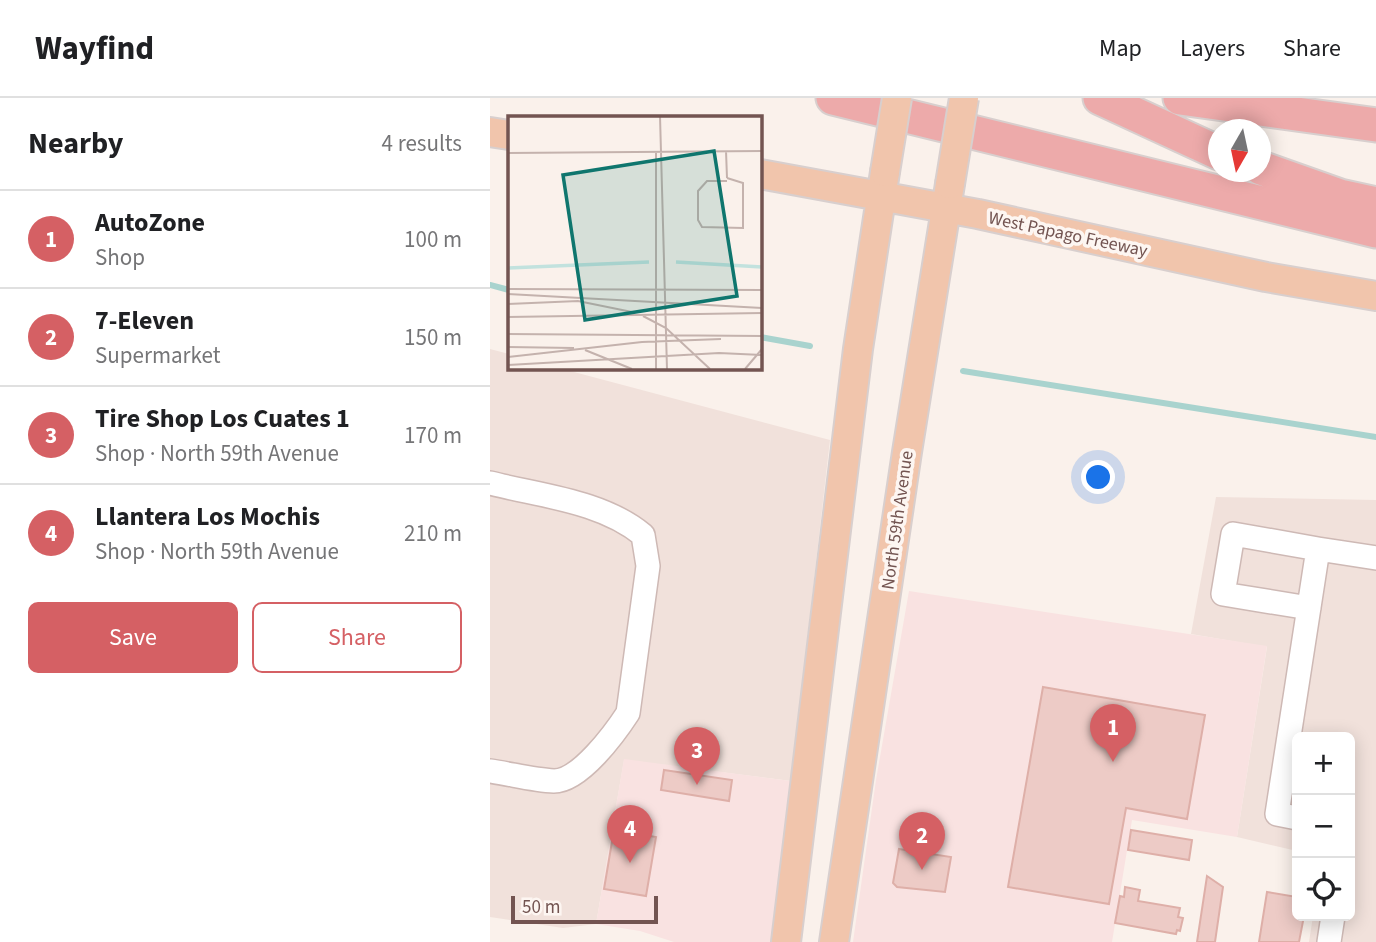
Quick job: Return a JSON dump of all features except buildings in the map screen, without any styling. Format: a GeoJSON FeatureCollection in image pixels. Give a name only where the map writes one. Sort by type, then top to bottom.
{"type":"FeatureCollection","features":[{"type":"Feature","properties":{"kind":"highway"},"geometry":{"type":"LineString","coordinates":[[832,98],[1376,231]]}},
{"type":"Feature","properties":{"kind":"highway"},"geometry":{"type":"LineString","coordinates":[[1100,98],[1208,148]]}},
{"type":"Feature","properties":{"kind":"highway"},"geometry":{"type":"LineString","coordinates":[[1180,98],[1376,125]]}},
{"type":"Feature","properties":{"kind":"highway"},"geometry":{"type":"LineString","coordinates":[[1271,172],[1340,196],[1376,204]]}},
{"type":"Feature","properties":{"kind":"main road"},"geometry":{"type":"LineString","coordinates":[[786,942],[852,394],[897,98]]}},
{"type":"Feature","properties":{"kind":"main road","name":"North 59th Avenue"},"geometry":{"type":"LineString","coordinates":[[834,942],[906,452],[964,98]]}},
{"type":"Feature","properties":{"kind":"main road"},"geometry":{"type":"LineString","coordinates":[[490,132],[508,135]]}},
{"type":"Feature","properties":{"kind":"main road","name":"West Papago Freeway"},"geometry":{"type":"LineString","coordinates":[[761,174],[849,189],[883,185],[948,196],[1266,277],[1376,296]]}},
{"type":"Feature","properties":{"kind":"street"},"geometry":{"type":"LineString","coordinates":[[490,483],[604,512],[626,521],[643,535],[648,566],[628,713],[618,729],[574,774],[557,781],[490,771]]}},
{"type":"Feature","properties":{"kind":"street"},"geometry":{"type":"LineString","coordinates":[[1309,608],[1223,594],[1233,534],[1376,558]]}},
{"type":"Feature","properties":{"kind":"street"},"geometry":{"type":"LineString","coordinates":[[1292,817],[1277,814],[1318,549]]}},
{"type":"Feature","properties":{"kind":"street"},"geometry":{"type":"LineString","coordinates":[[1329,942],[1332,921]]}},
{"type":"Feature","properties":{"kind":"shaded area"},"geometry":{"type":"Polygon","coordinates":[[[490,349],[508,354],[508,369],[563,369],[830,440],[791,781],[624,760],[596,924],[563,928],[490,917],[490,349]]]}},
{"type":"Feature","properties":{"kind":"shaded area"},"geometry":{"type":"Polygon","coordinates":[[[1216,497],[1376,500],[1376,942],[1309,942],[1312,921],[1355,921],[1355,732],[1292,732],[1292,850],[1237,837],[1267,647],[1191,634],[1216,497]]]}},
{"type":"Feature","properties":{"kind":"shaded area"},"geometry":{"type":"Polygon","coordinates":[[[909,591],[1267,646],[1237,837],[1132,820],[1112,942],[853,942],[876,780],[909,591]]]}},
{"type":"Feature","properties":{"kind":"shaded area"},"geometry":{"type":"Polygon","coordinates":[[[624,759],[791,781],[771,942],[674,942],[640,931],[596,924],[624,759]]]}},
{"type":"Feature","properties":{"kind":"waterway"},"geometry":{"type":"LineString","coordinates":[[490,285],[508,290]]}},
{"type":"Feature","properties":{"kind":"waterway"},"geometry":{"type":"LineString","coordinates":[[761,337],[810,346]]}},
{"type":"Feature","properties":{"kind":"waterway"},"geometry":{"type":"LineString","coordinates":[[963,371],[1376,437]]}},
{"type":"Feature","properties":{"kind":"place","name":"AutoZone"},"geometry":{"type":"Point","coordinates":[1113,762]}},
{"type":"Feature","properties":{"kind":"place","name":"Tire Shop Los Cuates 1"},"geometry":{"type":"Point","coordinates":[697,785]}},
{"type":"Feature","properties":{"kind":"place","name":"Llantera Los Mochis"},"geometry":{"type":"Point","coordinates":[630,863]}},
{"type":"Feature","properties":{"kind":"place","name":"7-Eleven"},"geometry":{"type":"Point","coordinates":[922,870]}}]}
